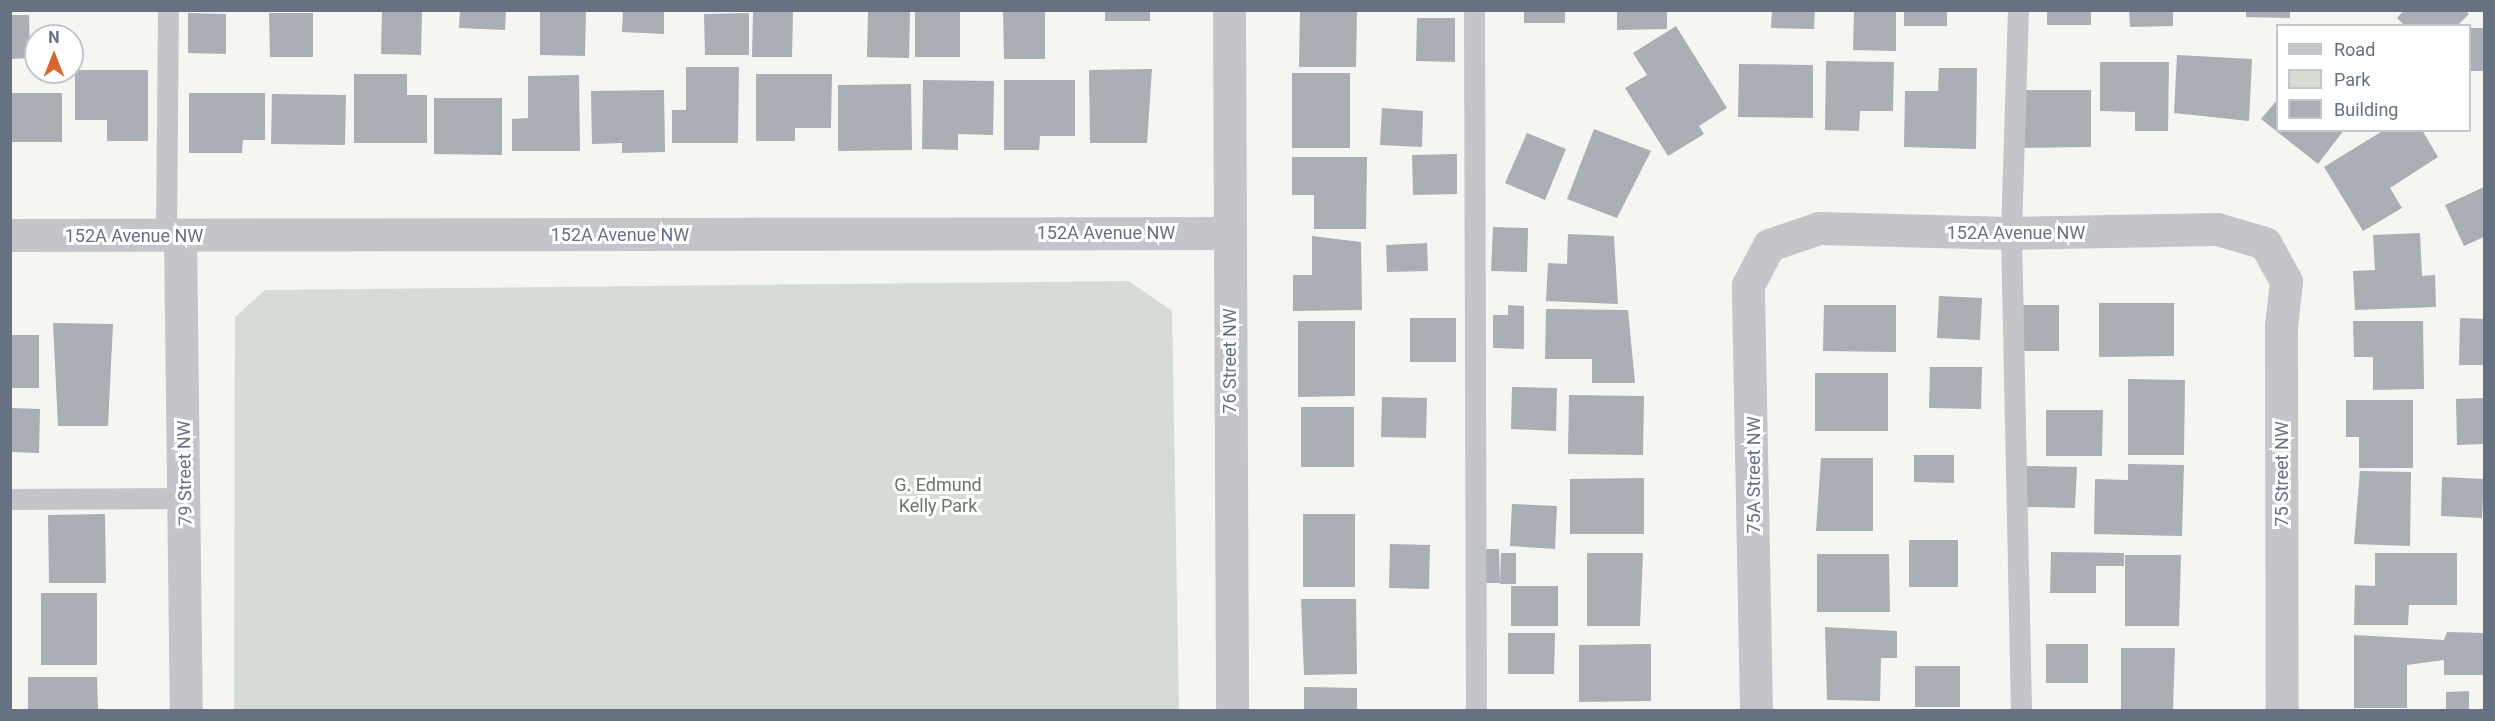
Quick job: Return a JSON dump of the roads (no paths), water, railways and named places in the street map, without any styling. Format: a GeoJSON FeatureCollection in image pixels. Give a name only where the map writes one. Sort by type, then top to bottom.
{"type":"FeatureCollection","features":[{"type":"Feature","properties":{"kind":"street","name":"76 Street NW"},"geometry":{"type":"LineString","coordinates":[[1229,10],[1232,711]]}},
{"type":"Feature","properties":{"kind":"street","name":"152A Avenue NW"},"geometry":{"type":"LineString","coordinates":[[1768,245],[1820,228],[2011,234],[2217,229],[2265,243]]}},
{"type":"Feature","properties":{"kind":"street","name":"152A Avenue NW"},"geometry":{"type":"LineString","coordinates":[[10,236],[1230,233]]}},
{"type":"Feature","properties":{"kind":"street","name":"79 Street NW"},"geometry":{"type":"LineString","coordinates":[[173,236],[187,498],[186,711]]}},
{"type":"Feature","properties":{"kind":"street","name":"75 Street NW"},"geometry":{"type":"LineString","coordinates":[[2265,243],[2286,281],[2282,711]]}},
{"type":"Feature","properties":{"kind":"street","name":"75A Street NW"},"geometry":{"type":"LineString","coordinates":[[1756,711],[1748,285],[1768,245]]}},
{"type":"Feature","properties":{"kind":"lane"},"geometry":{"type":"LineString","coordinates":[[168,10],[173,236]]}},
{"type":"Feature","properties":{"kind":"lane"},"geometry":{"type":"LineString","coordinates":[[1474,10],[1476,711]]}},
{"type":"Feature","properties":{"kind":"lane"},"geometry":{"type":"LineString","coordinates":[[2018,10],[2011,234],[2021,711]]}},
{"type":"Feature","properties":{"kind":"lane"},"geometry":{"type":"LineString","coordinates":[[10,499],[187,498]]}},
{"type":"Feature","properties":{"kind":"park label","name":"G. Edmund Kelly Park"},"geometry":{"type":"Point","coordinates":[938,496]}}]}
